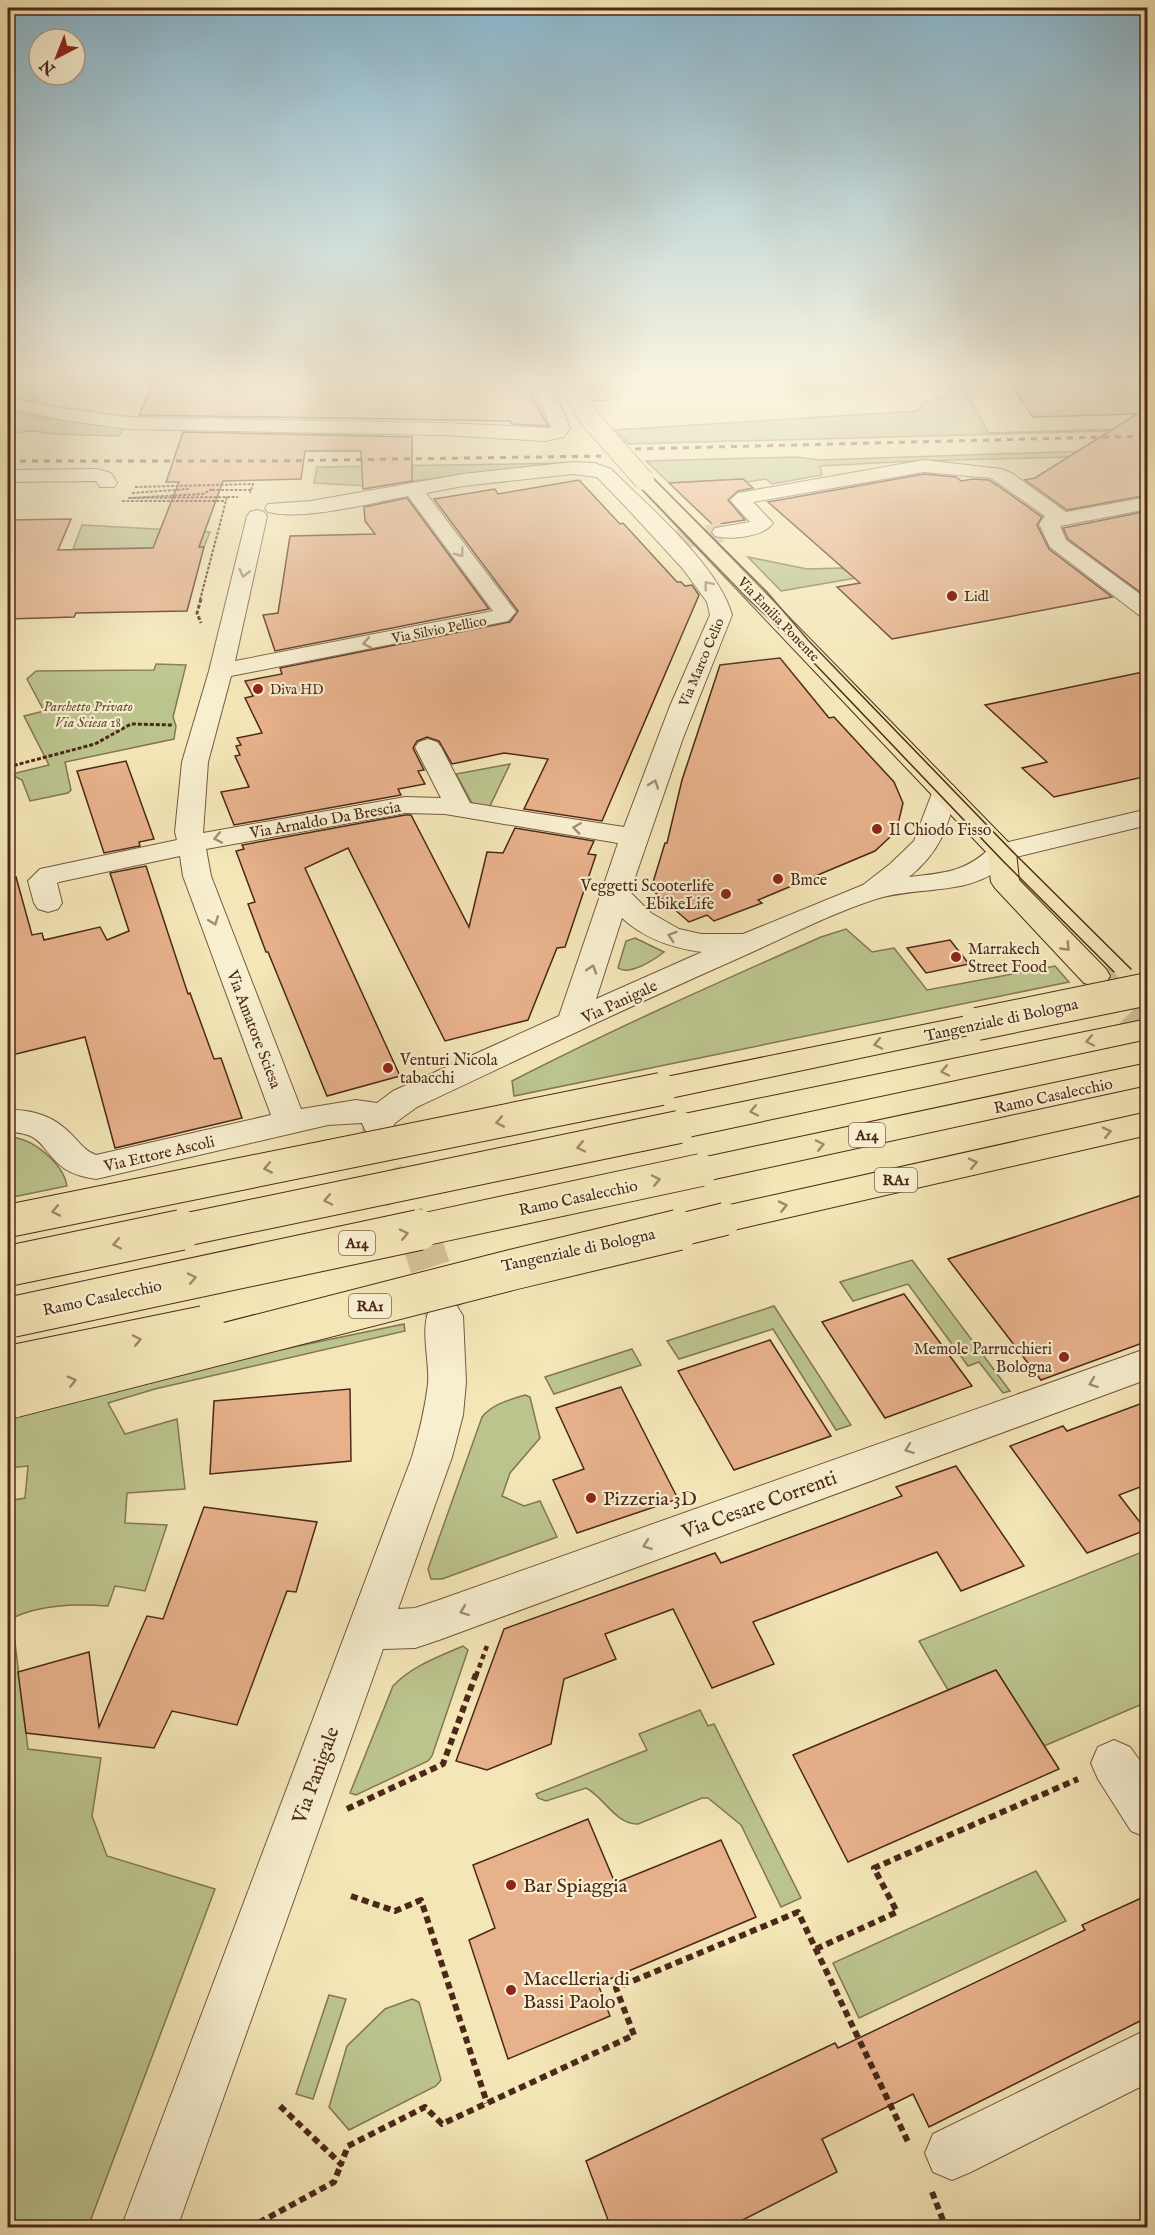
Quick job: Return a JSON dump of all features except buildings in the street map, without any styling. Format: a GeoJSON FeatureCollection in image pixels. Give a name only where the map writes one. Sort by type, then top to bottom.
{"type":"FeatureCollection","features":[{"type":"Feature","properties":{"kind":"main road","name":"Via Emilia Ponente"},"geometry":{"type":"LineString","coordinates":[[646,482],[1002,852]]}},
{"type":"Feature","properties":{"kind":"main road"},"geometry":{"type":"LineString","coordinates":[[1002,852],[1003,874],[1011,890],[1095,976]]}},
{"type":"Feature","properties":{"kind":"main road","name":"Tangenziale di Bologna"},"geometry":{"type":"LineString","coordinates":[[8,1221],[1148,989]]}},
{"type":"Feature","properties":{"kind":"main road"},"geometry":{"type":"LineString","coordinates":[[8,1266],[1148,1029]]}},
{"type":"Feature","properties":{"kind":"main road","name":"Ramo Casalecchio"},"geometry":{"type":"LineString","coordinates":[[10,1317],[1148,1074]]}},
{"type":"Feature","properties":{"kind":"main road","name":"RA1"},"geometry":{"type":"LineString","coordinates":[[12,1382],[499,1273],[1148,1123]]}},
{"type":"Feature","properties":{"kind":"street"},"geometry":{"type":"LineString","coordinates":[[109,482],[117,491]]}},
{"type":"Feature","properties":{"kind":"street","name":"Via Marco Celio"},"geometry":{"type":"LineString","coordinates":[[266,512],[304,508],[458,482]]}},
{"type":"Feature","properties":{"kind":"street","name":"Via Marco Celio"},"geometry":{"type":"LineString","coordinates":[[571,1024],[634,837],[680,712],[721,615],[720,604],[710,587],[673,541],[613,482]]}},
{"type":"Feature","properties":{"kind":"street"},"geometry":{"type":"LineString","coordinates":[[722,532],[757,527],[763,523],[741,501],[742,498],[831,482]]}},
{"type":"Feature","properties":{"kind":"street"},"geometry":{"type":"LineString","coordinates":[[1012,482],[1062,519]]}},
{"type":"Feature","properties":{"kind":"street","name":"Via Silvio Pellico"},"geometry":{"type":"LineString","coordinates":[[221,671],[500,616],[505,612],[413,489]]}},
{"type":"Feature","properties":{"kind":"street"},"geometry":{"type":"LineString","coordinates":[[1148,504],[1052,521],[1049,524],[1057,543],[1148,611]]}},
{"type":"Feature","properties":{"kind":"street","name":"Via Amatore Sciesa"},"geometry":{"type":"LineString","coordinates":[[266,512],[195,762],[190,812],[190,845],[197,876],[290,1123]]}},
{"type":"Feature","properties":{"kind":"street"},"geometry":{"type":"LineString","coordinates":[[428,747],[460,809]]}},
{"type":"Feature","properties":{"kind":"street","name":"Via Panigale"},"geometry":{"type":"LineString","coordinates":[[290,1123],[341,1112],[368,1111],[380,1119],[405,1099],[751,940],[869,892],[898,872],[924,847],[935,824],[944,791]]}},
{"type":"Feature","properties":{"kind":"street","name":"Via Arnaldo Da Brescia"},"geometry":{"type":"LineString","coordinates":[[190,845],[384,807],[425,805],[634,837]]}},
{"type":"Feature","properties":{"kind":"street"},"geometry":{"type":"LineString","coordinates":[[1002,852],[1148,817]]}},
{"type":"Feature","properties":{"kind":"street"},"geometry":{"type":"LineString","coordinates":[[48,903],[42,880],[50,875],[190,845]]}},
{"type":"Feature","properties":{"kind":"street","name":"Via Panigale"},"geometry":{"type":"LineString","coordinates":[[869,892],[966,877],[985,869],[1002,852]]}},
{"type":"Feature","properties":{"kind":"street","name":"Via Panigale"},"geometry":{"type":"LineString","coordinates":[[966,877],[991,882],[1011,890]]}},
{"type":"Feature","properties":{"kind":"street"},"geometry":{"type":"LineString","coordinates":[[616,894],[637,919],[671,937],[708,944],[751,940]]}},
{"type":"Feature","properties":{"kind":"street","name":"Via Ettore Ascoli"},"geometry":{"type":"LineString","coordinates":[[8,1121],[31,1121],[40,1125],[81,1164],[88,1167],[290,1123]]}},
{"type":"Feature","properties":{"kind":"street","name":"Via Panigale"},"geometry":{"type":"LineString","coordinates":[[149,2228],[432,1457],[443,1415],[447,1382],[444,1316]]}},
{"type":"Feature","properties":{"kind":"street","name":"Via Cesare Correnti"},"geometry":{"type":"LineString","coordinates":[[368,1630],[415,1628],[1148,1363]]}},
{"type":"Feature","properties":{"kind":"street"},"geometry":{"type":"LineString","coordinates":[[1114,1763],[1148,1814]]}},
{"type":"Feature","properties":{"kind":"street"},"geometry":{"type":"LineString","coordinates":[[931,2163],[1148,2055]]}},
{"type":"Feature","properties":{"kind":"path"},"geometry":{"type":"LineString","coordinates":[[253,484],[249,495],[227,499],[127,502],[120,500],[117,491],[133,487],[253,484]]}},
{"type":"Feature","properties":{"kind":"path"},"geometry":{"type":"LineString","coordinates":[[117,491],[189,489]]}},
{"type":"Feature","properties":{"kind":"path"},"geometry":{"type":"LineString","coordinates":[[227,499],[128,498],[203,494],[212,489],[251,490]]}},
{"type":"Feature","properties":{"kind":"path"},"geometry":{"type":"LineString","coordinates":[[205,627],[197,617],[197,613],[227,499]]}},
{"type":"Feature","properties":{"kind":"path"},"geometry":{"type":"LineString","coordinates":[[8,767],[95,744],[131,724],[176,726]]}},
{"type":"Feature","properties":{"kind":"path"},"geometry":{"type":"LineString","coordinates":[[341,1812],[443,1764],[490,1637]]}},
{"type":"Feature","properties":{"kind":"path"},"geometry":{"type":"LineString","coordinates":[[816,1949],[897,1912],[874,1869],[1114,1763]]}},
{"type":"Feature","properties":{"kind":"path"},"geometry":{"type":"LineString","coordinates":[[351,1896],[395,1911],[421,1900],[487,2103]]}},
{"type":"Feature","properties":{"kind":"path"},"geometry":{"type":"LineString","coordinates":[[249,2228],[334,2182],[348,2146],[425,2107],[442,2124],[634,2035],[616,1988],[798,1912],[931,2163],[946,2228]]}},
{"type":"Feature","properties":{"kind":"path"},"geometry":{"type":"LineString","coordinates":[[280,2106],[341,2164]]}},
{"type":"Feature","properties":{"kind":"green space"},"geometry":{"type":"Polygon","coordinates":[[[314,482],[402,482],[368,486],[314,482]]]}},
{"type":"Feature","properties":{"kind":"green space"},"geometry":{"type":"Polygon","coordinates":[[[82,525],[210,532],[204,547],[73,549],[82,525]]]}},
{"type":"Feature","properties":{"kind":"green space"},"geometry":{"type":"Polygon","coordinates":[[[748,557],[807,569],[842,568],[856,578],[781,591],[748,557]]]}},
{"type":"Feature","properties":{"kind":"green space","name":"Parchetto Privato Via Sciesa 18"},"geometry":{"type":"Polygon","coordinates":[[[156,664],[186,665],[173,717],[176,726],[174,739],[65,762],[71,790],[68,793],[30,801],[22,780],[16,777],[8,780],[8,775],[49,765],[24,716],[44,711],[27,679],[36,671],[154,670],[156,664]]]}},
{"type":"Feature","properties":{"kind":"green space"},"geometry":{"type":"Polygon","coordinates":[[[510,764],[488,810],[472,803],[456,774],[510,764]]]}},
{"type":"Feature","properties":{"kind":"green space"},"geometry":{"type":"Polygon","coordinates":[[[846,929],[872,952],[894,948],[927,990],[1055,966],[1069,982],[514,1096],[512,1081],[743,972],[821,937],[846,929]]]}},
{"type":"Feature","properties":{"kind":"green space"},"geometry":{"type":"Polygon","coordinates":[[[635,938],[664,952],[635,969],[618,968],[626,941],[635,938]]]}},
{"type":"Feature","properties":{"kind":"green space"},"geometry":{"type":"Polygon","coordinates":[[[8,1137],[27,1141],[45,1153],[59,1169],[67,1186],[8,1198],[8,1137]]]}},
{"type":"Feature","properties":{"kind":"green space"},"geometry":{"type":"Polygon","coordinates":[[[912,1260],[1010,1391],[1003,1393],[979,1362],[968,1366],[908,1284],[853,1301],[840,1282],[912,1260]]]}},
{"type":"Feature","properties":{"kind":"green space"},"geometry":{"type":"Polygon","coordinates":[[[774,1306],[851,1425],[836,1430],[773,1329],[679,1359],[667,1341],[774,1306]]]}},
{"type":"Feature","properties":{"kind":"green space"},"geometry":{"type":"Polygon","coordinates":[[[404,1324],[405,1331],[155,1389],[108,1403],[125,1434],[177,1419],[185,1489],[127,1493],[125,1523],[167,1525],[145,1591],[115,1586],[108,1606],[59,1606],[23,1613],[12,1618],[28,1749],[101,1758],[92,1816],[107,1856],[215,1889],[88,2227],[8,2227],[8,1501],[25,1498],[28,1466],[8,1468],[8,1421],[36,1411],[227,1361],[404,1324]]]}},
{"type":"Feature","properties":{"kind":"green space"},"geometry":{"type":"Polygon","coordinates":[[[632,1349],[641,1365],[554,1394],[545,1377],[632,1349]]]}},
{"type":"Feature","properties":{"kind":"green space"},"geometry":{"type":"Polygon","coordinates":[[[525,1395],[530,1397],[540,1438],[510,1473],[502,1496],[524,1506],[540,1501],[557,1537],[442,1579],[431,1579],[428,1569],[482,1417],[496,1406],[525,1395]]]}},
{"type":"Feature","properties":{"kind":"green space"},"geometry":{"type":"Polygon","coordinates":[[[1147,1550],[1147,1702],[1044,1746],[996,1670],[948,1690],[919,1641],[1147,1550]]]}},
{"type":"Feature","properties":{"kind":"green space"},"geometry":{"type":"Polygon","coordinates":[[[463,1646],[468,1650],[432,1756],[428,1761],[356,1795],[350,1793],[393,1686],[417,1667],[463,1646]]]}},
{"type":"Feature","properties":{"kind":"green space"},"geometry":{"type":"Polygon","coordinates":[[[700,1710],[708,1726],[714,1724],[801,1898],[781,1907],[741,1825],[708,1798],[702,1798],[638,1824],[623,1820],[586,1788],[546,1801],[538,1798],[536,1794],[647,1750],[639,1734],[700,1710]]]}},
{"type":"Feature","properties":{"kind":"green space"},"geometry":{"type":"Polygon","coordinates":[[[1036,1871],[1066,1921],[859,2018],[833,1963],[1036,1871]]]}},
{"type":"Feature","properties":{"kind":"green space"},"geometry":{"type":"Polygon","coordinates":[[[329,1995],[346,1999],[313,2099],[296,2094],[329,1995]]]}},
{"type":"Feature","properties":{"kind":"green space"},"geometry":{"type":"Polygon","coordinates":[[[412,1999],[419,2002],[441,2080],[436,2086],[349,2130],[329,2107],[347,2046],[385,2009],[412,1999]]]}},
{"type":"Feature","properties":{"kind":"tunnel"},"geometry":{"type":"LineString","coordinates":[[677,540],[722,532]]}},
{"type":"Feature","properties":{"kind":"tunnel"},"geometry":{"type":"LineString","coordinates":[[1097,978],[1148,1029]]}},
{"type":"Feature","properties":{"kind":"tunnel"},"geometry":{"type":"LineString","coordinates":[[378,1124],[378,1137],[385,1165],[416,1232]]}},
{"type":"Feature","properties":{"kind":"tunnel"},"geometry":{"type":"LineString","coordinates":[[416,1230],[444,1311]]}},
{"type":"Feature","properties":{"kind":"tram line"},"geometry":{"type":"LineString","coordinates":[[635,482],[746,597],[794,642],[1003,861],[1114,972]]}},
{"type":"Feature","properties":{"kind":"tram line"},"geometry":{"type":"LineString","coordinates":[[657,482],[767,592],[808,640],[1011,850],[1131,969]]}},
{"type":"Feature","properties":{"kind":"place","name":"Lidl"},"geometry":{"type":"Point","coordinates":[952,596]}},
{"type":"Feature","properties":{"kind":"place","name":"Diva HD"},"geometry":{"type":"Point","coordinates":[258,689]}},
{"type":"Feature","properties":{"kind":"place","name":"Il Chiodo Fisso"},"geometry":{"type":"Point","coordinates":[877,829]}},
{"type":"Feature","properties":{"kind":"place","name":"Bmce"},"geometry":{"type":"Point","coordinates":[778,879]}},
{"type":"Feature","properties":{"kind":"place","name":"Veggetti Scooterlife EbikeLife"},"geometry":{"type":"Point","coordinates":[726,894]}},
{"type":"Feature","properties":{"kind":"place","name":"Marrakech Street Food"},"geometry":{"type":"Point","coordinates":[956,957]}},
{"type":"Feature","properties":{"kind":"place","name":"Venturi Nicola tabacchi"},"geometry":{"type":"Point","coordinates":[388,1068]}},
{"type":"Feature","properties":{"kind":"place","name":"Memole Parrucchieri Bologna"},"geometry":{"type":"Point","coordinates":[1064,1357]}},
{"type":"Feature","properties":{"kind":"place","name":"Pizzeria 3D"},"geometry":{"type":"Point","coordinates":[591,1498]}},
{"type":"Feature","properties":{"kind":"place","name":"Bar Spiaggia"},"geometry":{"type":"Point","coordinates":[511,1885]}},
{"type":"Feature","properties":{"kind":"place","name":"Macelleria di Bassi Paolo"},"geometry":{"type":"Point","coordinates":[511,1990]}}]}
